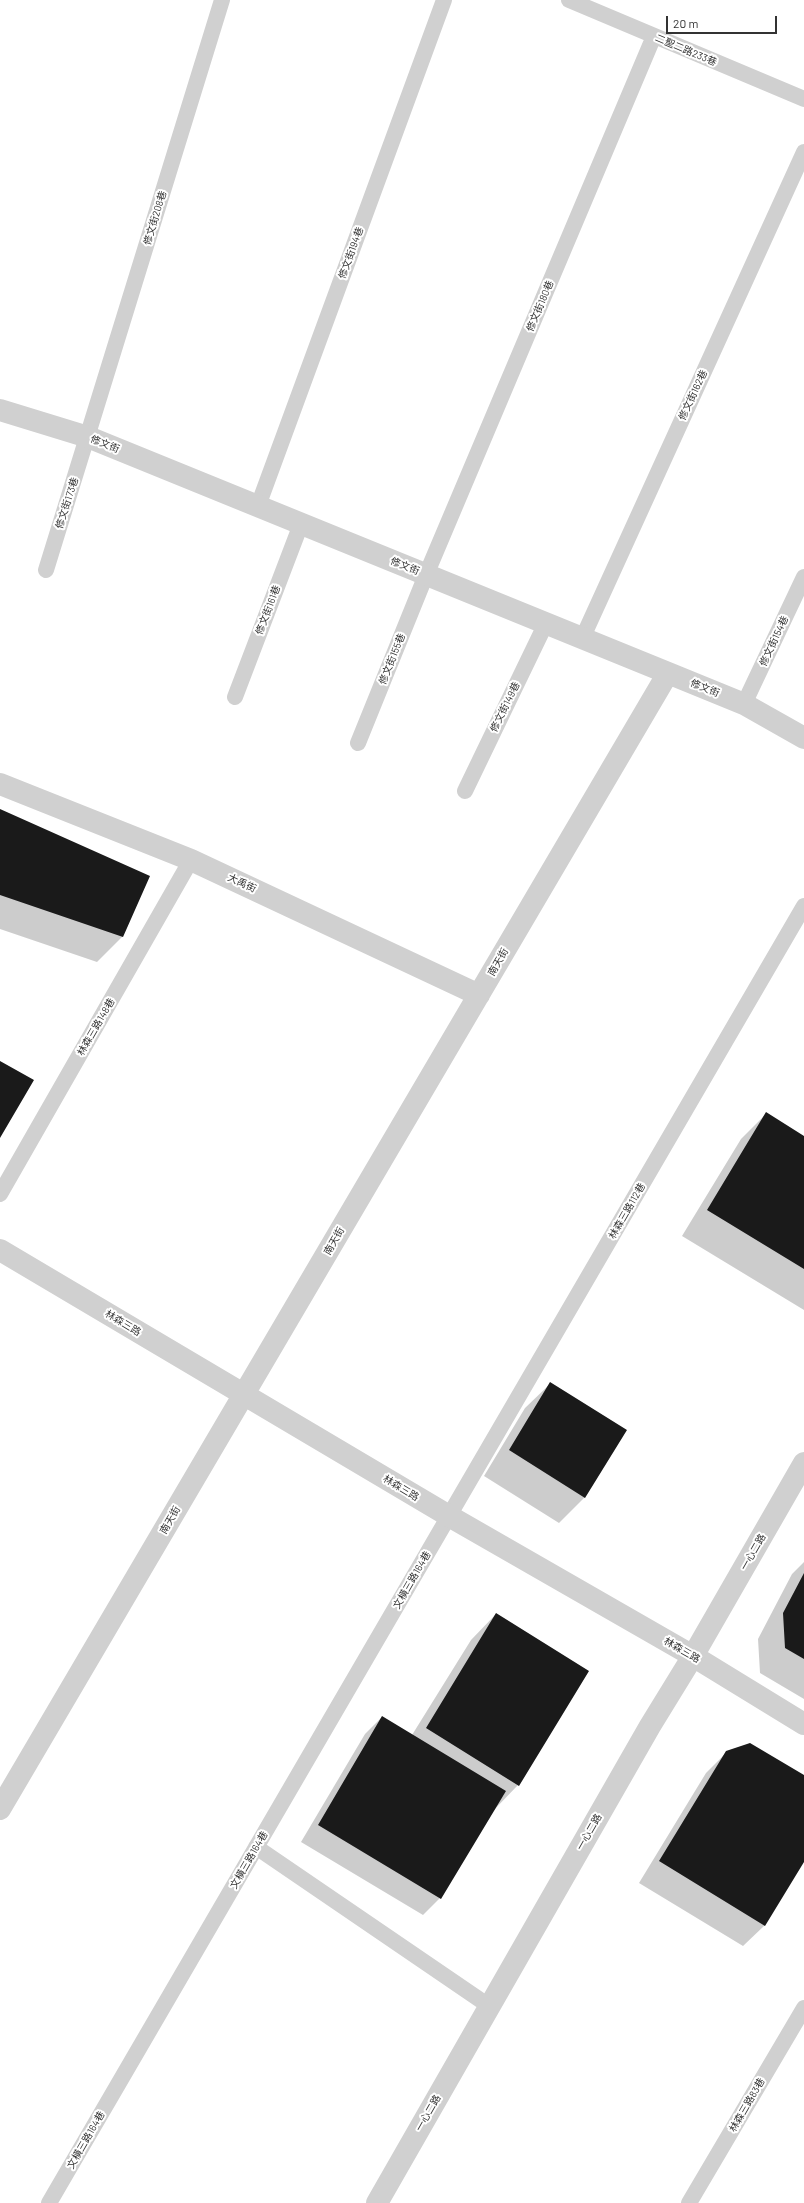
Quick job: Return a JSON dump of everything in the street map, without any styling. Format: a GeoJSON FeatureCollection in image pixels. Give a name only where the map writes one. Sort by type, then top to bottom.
{"type":"FeatureCollection","features":[{"type":"Feature","properties":{"kind":"street","name":"修文街"},"geometry":{"type":"LineString","coordinates":[[0,410],[88,437],[546,623],[744,704],[804,738]]}},
{"type":"Feature","properties":{"kind":"street","name":"南天街"},"geometry":{"type":"LineString","coordinates":[[0,1809],[668,673]]}},
{"type":"Feature","properties":{"kind":"street","name":"大禹街"},"geometry":{"type":"LineString","coordinates":[[0,784],[191,860],[478,995]]}},
{"type":"Feature","properties":{"kind":"street","name":"林森三路"},"geometry":{"type":"LineString","coordinates":[[0,1250],[449,1516],[693,1656],[804,1724]]}},
{"type":"Feature","properties":{"kind":"street","name":"一心二路"},"geometry":{"type":"LineString","coordinates":[[377,2203],[650,1726],[693,1656],[804,1463]]}},
{"type":"Feature","properties":{"kind":"lane","name":"修文街208巷"},"geometry":{"type":"LineString","coordinates":[[88,437],[222,0]]}},
{"type":"Feature","properties":{"kind":"lane","name":"修文街194巷"},"geometry":{"type":"LineString","coordinates":[[258,506],[444,0]]}},
{"type":"Feature","properties":{"kind":"lane","name":"二聖二路233巷"},"geometry":{"type":"LineString","coordinates":[[568,0],[804,99]]}},
{"type":"Feature","properties":{"kind":"lane","name":"修文街180巷"},"geometry":{"type":"LineString","coordinates":[[426,575],[654,36]]}},
{"type":"Feature","properties":{"kind":"lane","name":"修文街162巷"},"geometry":{"type":"LineString","coordinates":[[582,638],[804,152]]}},
{"type":"Feature","properties":{"kind":"lane","name":"修文街173巷"},"geometry":{"type":"LineString","coordinates":[[46,570],[88,437]]}},
{"type":"Feature","properties":{"kind":"lane","name":"修文街161巷"},"geometry":{"type":"LineString","coordinates":[[235,697],[301,524]]}},
{"type":"Feature","properties":{"kind":"lane","name":"修文街155巷"},"geometry":{"type":"LineString","coordinates":[[358,743],[426,575]]}},
{"type":"Feature","properties":{"kind":"lane","name":"修文街154巷"},"geometry":{"type":"LineString","coordinates":[[744,704],[804,578]]}},
{"type":"Feature","properties":{"kind":"lane","name":"修文街149巷"},"geometry":{"type":"LineString","coordinates":[[465,791],[546,623]]}},
{"type":"Feature","properties":{"kind":"lane","name":"林森三路148巷"},"geometry":{"type":"LineString","coordinates":[[0,1194],[191,860]]}},
{"type":"Feature","properties":{"kind":"lane","name":"林森三路112巷"},"geometry":{"type":"LineString","coordinates":[[449,1516],[804,906]]}},
{"type":"Feature","properties":{"kind":"lane","name":"文橫三路164巷"},"geometry":{"type":"LineString","coordinates":[[49,2203],[449,1516]]}},
{"type":"Feature","properties":{"kind":"lane"},"geometry":{"type":"LineString","coordinates":[[256,1847],[489,2006]]}},
{"type":"Feature","properties":{"kind":"lane","name":"林森三路83巷"},"geometry":{"type":"LineString","coordinates":[[690,2203],[804,2008]]}},
{"type":"Feature","properties":{"kind":"building"},"geometry":{"type":"Polygon","coordinates":[[[0,809],[150,876],[123,937],[0,895],[0,809]]]}},
{"type":"Feature","properties":{"kind":"building"},"geometry":{"type":"Polygon","coordinates":[[[0,1061],[34,1080],[0,1138],[0,1061]]]}},
{"type":"Feature","properties":{"kind":"building"},"geometry":{"type":"Polygon","coordinates":[[[766,1112],[804,1136],[804,1269],[707,1210],[766,1112]]]}},
{"type":"Feature","properties":{"kind":"building"},"geometry":{"type":"Polygon","coordinates":[[[550,1382],[627,1430],[585,1498],[509,1450],[550,1382]]]}},
{"type":"Feature","properties":{"kind":"building"},"geometry":{"type":"Polygon","coordinates":[[[804,1573],[804,1659],[785,1648],[783,1613],[804,1573]]]}},
{"type":"Feature","properties":{"kind":"building"},"geometry":{"type":"Polygon","coordinates":[[[496,1613],[589,1671],[519,1786],[426,1728],[496,1613]]]}},
{"type":"Feature","properties":{"kind":"building"},"geometry":{"type":"Polygon","coordinates":[[[382,1716],[506,1791],[441,1899],[318,1825],[382,1716]]]}},
{"type":"Feature","properties":{"kind":"building"},"geometry":{"type":"Polygon","coordinates":[[[750,1743],[804,1775],[804,1862],[765,1926],[659,1861],[726,1751],[750,1743]]]}}]}
